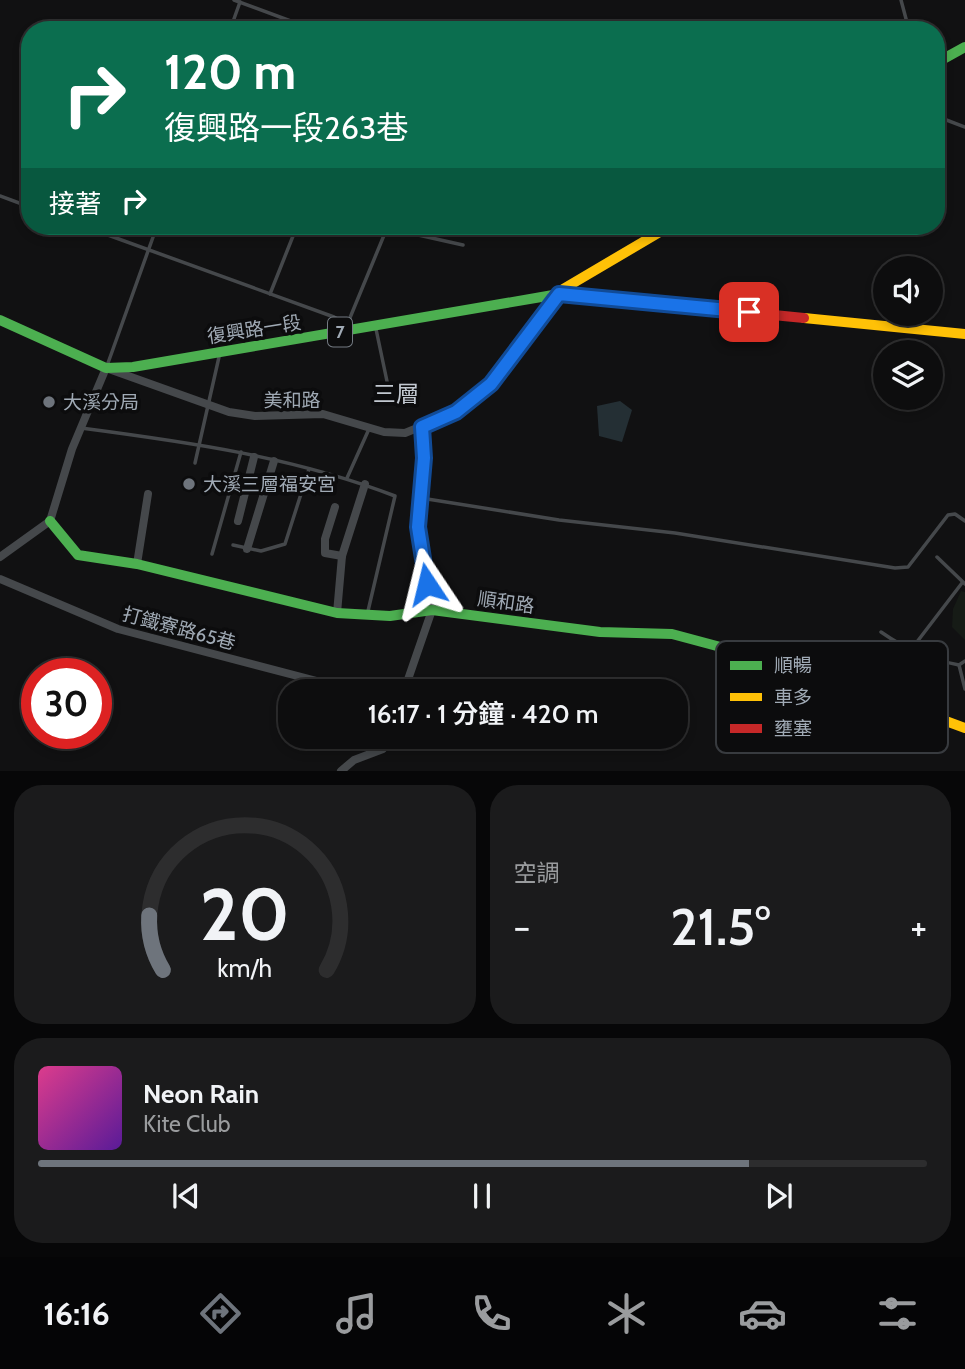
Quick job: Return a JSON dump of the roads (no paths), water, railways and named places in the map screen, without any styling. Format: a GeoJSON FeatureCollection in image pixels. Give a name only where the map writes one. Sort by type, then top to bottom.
{"type":"FeatureCollection","features":[{"type":"Feature","properties":{"kind":"street"},"geometry":{"type":"LineString","coordinates":[[945,58],[965,47]]}},
{"type":"Feature","properties":{"kind":"street","name":"復興路一段"},"geometry":{"type":"LineString","coordinates":[[106,369],[351,327],[376,327],[559,294],[655,235]]}},
{"type":"Feature","properties":{"kind":"street"},"geometry":{"type":"LineString","coordinates":[[559,294],[965,334]]}},
{"type":"Feature","properties":{"kind":"street","name":"美和路"},"geometry":{"type":"LineString","coordinates":[[106,369],[208,405],[255,416],[323,414],[393,434],[422,427],[456,412],[491,384],[559,294]]}},
{"type":"Feature","properties":{"kind":"street"},"geometry":{"type":"LineString","coordinates":[[0,320],[106,369],[79,428],[50,521],[0,558]]}},
{"type":"Feature","properties":{"kind":"street"},"geometry":{"type":"LineString","coordinates":[[408,679],[432,610],[418,527],[424,458],[422,427]]}},
{"type":"Feature","properties":{"kind":"street"},"geometry":{"type":"LineString","coordinates":[[238,521],[254,457]]}},
{"type":"Feature","properties":{"kind":"street"},"geometry":{"type":"LineString","coordinates":[[247,549],[274,461]]}},
{"type":"Feature","properties":{"kind":"street"},"geometry":{"type":"LineString","coordinates":[[337,613],[342,556],[365,484]]}},
{"type":"Feature","properties":{"kind":"street"},"geometry":{"type":"LineString","coordinates":[[137,564],[148,494]]}},
{"type":"Feature","properties":{"kind":"street"},"geometry":{"type":"LineString","coordinates":[[335,507],[325,539],[325,553],[342,556]]}},
{"type":"Feature","properties":{"kind":"street","name":"順和路"},"geometry":{"type":"LineString","coordinates":[[50,521],[78,555],[137,564],[282,603],[366,616],[390,616],[432,610],[600,632],[672,634],[716,646]]}},
{"type":"Feature","properties":{"kind":"street","name":"打鐵寮路65巷"},"geometry":{"type":"LineString","coordinates":[[0,579],[118,629],[309,679]]}},
{"type":"Feature","properties":{"kind":"street","name":"順和路"},"geometry":{"type":"LineString","coordinates":[[948,721],[965,727]]}},
{"type":"Feature","properties":{"kind":"street"},"geometry":{"type":"LineString","coordinates":[[341,771],[354,760],[383,749]]}},
{"type":"Feature","properties":{"kind":"lane"},"geometry":{"type":"LineString","coordinates":[[234,0],[292,21]]}},
{"type":"Feature","properties":{"kind":"lane"},"geometry":{"type":"LineString","coordinates":[[901,0],[907,21]]}},
{"type":"Feature","properties":{"kind":"lane"},"geometry":{"type":"LineString","coordinates":[[233,21],[240,1]]}},
{"type":"Feature","properties":{"kind":"lane"},"geometry":{"type":"LineString","coordinates":[[945,119],[965,127]]}},
{"type":"Feature","properties":{"kind":"lane"},"geometry":{"type":"LineString","coordinates":[[0,196],[21,204]]}},
{"type":"Feature","properties":{"kind":"lane"},"geometry":{"type":"LineString","coordinates":[[109,235],[334,317],[351,327],[384,235]]}},
{"type":"Feature","properties":{"kind":"lane"},"geometry":{"type":"LineString","coordinates":[[106,369],[154,235]]}},
{"type":"Feature","properties":{"kind":"lane"},"geometry":{"type":"LineString","coordinates":[[270,293],[293,235]]}},
{"type":"Feature","properties":{"kind":"lane"},"geometry":{"type":"LineString","coordinates":[[418,235],[463,245]]}},
{"type":"Feature","properties":{"kind":"lane"},"geometry":{"type":"LineString","coordinates":[[376,327],[388,386],[383,403]]}},
{"type":"Feature","properties":{"kind":"lane"},"geometry":{"type":"LineString","coordinates":[[195,463],[220,351]]}},
{"type":"Feature","properties":{"kind":"lane"},"geometry":{"type":"LineString","coordinates":[[79,428],[199,443],[241,452],[347,478],[395,496],[366,616]]}},
{"type":"Feature","properties":{"kind":"lane"},"geometry":{"type":"LineString","coordinates":[[347,478],[370,428]]}},
{"type":"Feature","properties":{"kind":"lane"},"geometry":{"type":"LineString","coordinates":[[212,554],[241,452]]}},
{"type":"Feature","properties":{"kind":"lane"},"geometry":{"type":"LineString","coordinates":[[233,545],[247,549],[271,550],[285,544],[309,469]]}},
{"type":"Feature","properties":{"kind":"lane"},"geometry":{"type":"LineString","coordinates":[[421,498],[559,520],[675,533],[895,568],[908,567],[944,517],[953,513],[965,522]]}},
{"type":"Feature","properties":{"kind":"lane"},"geometry":{"type":"LineString","coordinates":[[918,641],[963,584],[937,557]]}},
{"type":"Feature","properties":{"kind":"lane"},"geometry":{"type":"LineString","coordinates":[[881,632],[894,641]]}},
{"type":"Feature","properties":{"kind":"lane"},"geometry":{"type":"LineString","coordinates":[[948,662],[959,665],[965,662]]}},
{"type":"Feature","properties":{"kind":"lane"},"geometry":{"type":"LineString","coordinates":[[959,665],[965,689]]}},
{"type":"Feature","properties":{"kind":"place","name":"大溪分局"},"geometry":{"type":"Point","coordinates":[49,402]}},
{"type":"Feature","properties":{"kind":"place","name":"大溪三層福安宮"},"geometry":{"type":"Point","coordinates":[189,484]}},
{"type":"Feature","properties":{"kind":"district","name":"三層"},"geometry":{"type":"Point","coordinates":[396,394]}}]}
